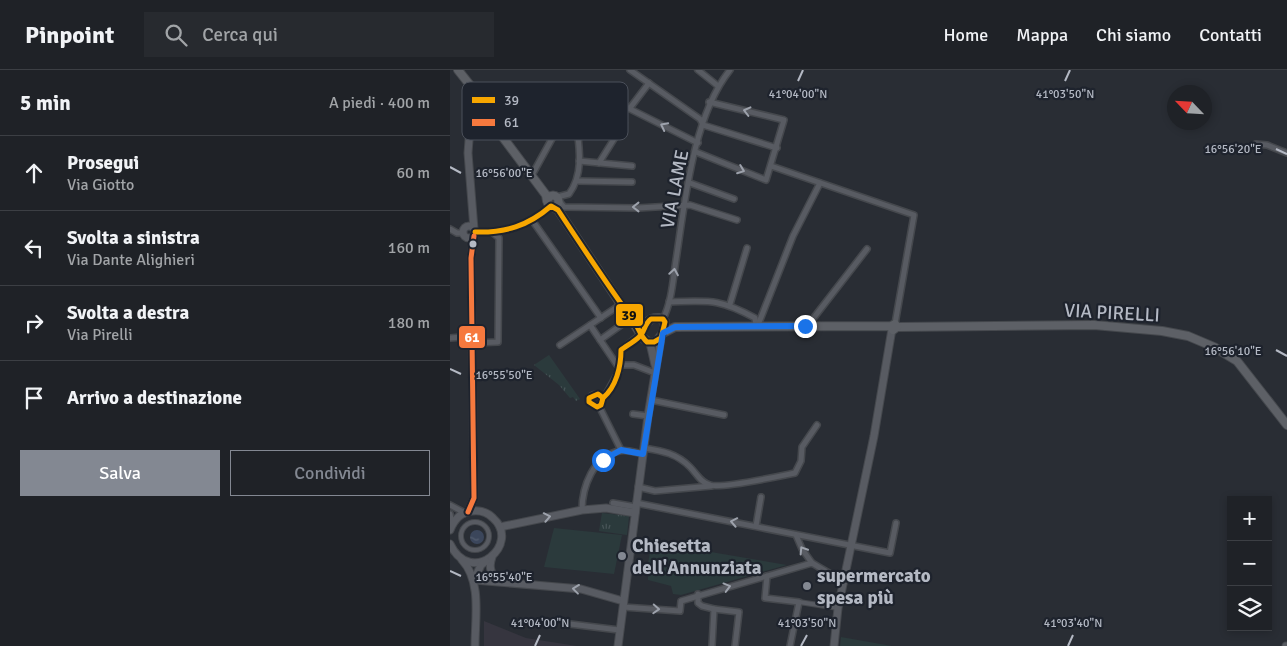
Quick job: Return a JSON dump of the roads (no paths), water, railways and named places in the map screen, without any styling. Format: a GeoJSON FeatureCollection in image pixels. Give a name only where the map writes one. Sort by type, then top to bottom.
{"type":"FeatureCollection","features":[{"type":"Feature","properties":{"kind":"main road"},"geometry":{"type":"LineString","coordinates":[[457,70],[467,82]]}},
{"type":"Feature","properties":{"kind":"main road"},"geometry":{"type":"LineString","coordinates":[[457,70],[464,82]]}},
{"type":"Feature","properties":{"kind":"main road"},"geometry":{"type":"LineString","coordinates":[[502,140],[554,201],[620,305],[633,320],[644,339],[650,344],[662,335],[664,321],[654,318],[647,322],[642,334]]}},
{"type":"Feature","properties":{"kind":"main road"},"geometry":{"type":"LineString","coordinates":[[633,320],[647,322]]}},
{"type":"Feature","properties":{"kind":"main road","name":"VIA PIRELLI"},"geometry":{"type":"LineString","coordinates":[[664,321],[675,327],[757,325],[1094,325],[1162,331],[1188,336],[1214,347],[1237,361],[1287,425]]}},
{"type":"Feature","properties":{"kind":"main road","name":"VIA PIRELLI"},"geometry":{"type":"LineString","coordinates":[[662,335],[675,327]]}},
{"type":"Feature","properties":{"kind":"street"},"geometry":{"type":"LineString","coordinates":[[630,70],[700,119],[703,125],[777,148]]}},
{"type":"Feature","properties":{"kind":"street"},"geometry":{"type":"LineString","coordinates":[[698,70],[718,86]]}},
{"type":"Feature","properties":{"kind":"street","name":"VIA LAME"},"geometry":{"type":"LineString","coordinates":[[664,321],[669,302],[684,206],[698,143],[709,102],[730,70]]}},
{"type":"Feature","properties":{"kind":"street"},"geometry":{"type":"LineString","coordinates":[[649,83],[630,108],[698,143]]}},
{"type":"Feature","properties":{"kind":"street"},"geometry":{"type":"LineString","coordinates":[[696,152],[766,180],[777,148],[784,120],[709,102]]}},
{"type":"Feature","properties":{"kind":"street"},"geometry":{"type":"LineString","coordinates":[[469,140],[470,207],[474,232],[472,258],[474,498],[480,511]]}},
{"type":"Feature","properties":{"kind":"street"},"geometry":{"type":"LineString","coordinates":[[532,176],[551,140]]}},
{"type":"Feature","properties":{"kind":"street"},"geometry":{"type":"LineString","coordinates":[[450,229],[457,233],[493,233],[523,226],[532,220],[554,201],[569,194],[577,181],[580,161],[578,140]]}},
{"type":"Feature","properties":{"kind":"street"},"geometry":{"type":"LineString","coordinates":[[599,163],[613,140]]}},
{"type":"Feature","properties":{"kind":"street"},"geometry":{"type":"LineString","coordinates":[[1256,144],[1267,145],[1287,153]]}},
{"type":"Feature","properties":{"kind":"street"},"geometry":{"type":"LineString","coordinates":[[580,161],[632,166]]}},
{"type":"Feature","properties":{"kind":"street"},"geometry":{"type":"LineString","coordinates":[[771,166],[914,214],[874,436],[838,608],[834,646]]}},
{"type":"Feature","properties":{"kind":"street"},"geometry":{"type":"LineString","coordinates":[[577,181],[632,182]]}},
{"type":"Feature","properties":{"kind":"street"},"geometry":{"type":"LineString","coordinates":[[690,183],[734,199]]}},
{"type":"Feature","properties":{"kind":"street"},"geometry":{"type":"LineString","coordinates":[[757,325],[793,236],[820,183]]}},
{"type":"Feature","properties":{"kind":"street"},"geometry":{"type":"LineString","coordinates":[[554,201],[564,207],[690,205],[737,220]]}},
{"type":"Feature","properties":{"kind":"street"},"geometry":{"type":"LineString","coordinates":[[470,207],[465,232],[472,258]]}},
{"type":"Feature","properties":{"kind":"street"},"geometry":{"type":"LineString","coordinates":[[532,220],[601,318]]}},
{"type":"Feature","properties":{"kind":"street"},"geometry":{"type":"LineString","coordinates":[[450,338],[498,342],[499,238],[493,233]]}},
{"type":"Feature","properties":{"kind":"street"},"geometry":{"type":"LineString","coordinates":[[730,304],[747,248]]}},
{"type":"Feature","properties":{"kind":"street"},"geometry":{"type":"LineString","coordinates":[[805,326],[812,320],[867,249]]}},
{"type":"Feature","properties":{"kind":"street"},"geometry":{"type":"LineString","coordinates":[[669,302],[715,301],[730,304],[754,318],[757,325]]}},
{"type":"Feature","properties":{"kind":"street"},"geometry":{"type":"LineString","coordinates":[[560,344],[620,305]]}},
{"type":"Feature","properties":{"kind":"street"},"geometry":{"type":"LineString","coordinates":[[600,340],[633,320]]}},
{"type":"Feature","properties":{"kind":"street"},"geometry":{"type":"LineString","coordinates":[[590,325],[611,358],[617,364],[634,365],[655,371]]}},
{"type":"Feature","properties":{"kind":"street"},"geometry":{"type":"LineString","coordinates":[[611,358],[642,334]]}},
{"type":"Feature","properties":{"kind":"street"},"geometry":{"type":"LineString","coordinates":[[618,646],[635,507],[662,335]]}},
{"type":"Feature","properties":{"kind":"street"},"geometry":{"type":"LineString","coordinates":[[650,344],[655,371]]}},
{"type":"Feature","properties":{"kind":"street"},"geometry":{"type":"LineString","coordinates":[[599,406],[621,365],[621,350]]}},
{"type":"Feature","properties":{"kind":"street"},"geometry":{"type":"LineString","coordinates":[[599,406],[590,404],[589,398],[598,394],[603,398]]}},
{"type":"Feature","properties":{"kind":"street"},"geometry":{"type":"LineString","coordinates":[[651,400],[724,415]]}},
{"type":"Feature","properties":{"kind":"street"},"geometry":{"type":"LineString","coordinates":[[599,406],[621,450]]}},
{"type":"Feature","properties":{"kind":"street"},"geometry":{"type":"LineString","coordinates":[[633,414],[648,416]]}},
{"type":"Feature","properties":{"kind":"street"},"geometry":{"type":"LineString","coordinates":[[638,487],[655,491],[712,486],[795,473],[801,461],[802,447],[817,425]]}},
{"type":"Feature","properties":{"kind":"street"},"geometry":{"type":"LineString","coordinates":[[582,510],[584,487],[589,476],[603,460],[621,450],[675,455],[690,467],[701,481],[712,486]]}},
{"type":"Feature","properties":{"kind":"street"},"geometry":{"type":"LineString","coordinates":[[756,526],[761,497]]}},
{"type":"Feature","properties":{"kind":"street"},"geometry":{"type":"LineString","coordinates":[[451,527],[466,512],[474,498]]}},
{"type":"Feature","properties":{"kind":"street"},"geometry":{"type":"LineString","coordinates":[[613,503],[756,526],[890,553],[896,523]]}},
{"type":"Feature","properties":{"kind":"street"},"geometry":{"type":"LineString","coordinates":[[450,505],[466,512],[480,511],[489,514],[500,527],[501,543],[490,559],[481,565],[474,580]]}},
{"type":"Feature","properties":{"kind":"street"},"geometry":{"type":"LineString","coordinates":[[500,527],[582,510],[635,507]]}},
{"type":"Feature","properties":{"kind":"street"},"geometry":{"type":"LineString","coordinates":[[450,514],[451,527]]}},
{"type":"Feature","properties":{"kind":"street"},"geometry":{"type":"LineString","coordinates":[[476,521],[486,526],[489,536],[485,546],[474,550],[464,546],[461,535],[466,525],[476,521]]}},
{"type":"Feature","properties":{"kind":"street"},"geometry":{"type":"LineString","coordinates":[[796,535],[802,549],[812,563],[844,582]]}},
{"type":"Feature","properties":{"kind":"street"},"geometry":{"type":"LineString","coordinates":[[450,545],[469,568],[474,580],[475,646]]}},
{"type":"Feature","properties":{"kind":"street"},"geometry":{"type":"LineString","coordinates":[[460,558],[473,563],[490,559]]}},
{"type":"Feature","properties":{"kind":"street"},"geometry":{"type":"LineString","coordinates":[[490,559],[489,568],[491,574],[500,582]]}},
{"type":"Feature","properties":{"kind":"street"},"geometry":{"type":"LineString","coordinates":[[474,580],[581,590],[623,604],[680,611],[681,601],[698,594],[812,563]]}},
{"type":"Feature","properties":{"kind":"street"},"geometry":{"type":"LineString","coordinates":[[767,576],[765,598],[838,608]]}},
{"type":"Feature","properties":{"kind":"street"},"geometry":{"type":"LineString","coordinates":[[698,594],[698,603],[702,606],[739,612],[735,646]]}},
{"type":"Feature","properties":{"kind":"street"},"geometry":{"type":"LineString","coordinates":[[790,646],[799,602]]}},
{"type":"Feature","properties":{"kind":"street"},"geometry":{"type":"LineString","coordinates":[[712,646],[714,609]]}},
{"type":"Feature","properties":{"kind":"street"},"geometry":{"type":"LineString","coordinates":[[570,624],[619,630]]}},
{"type":"Feature","properties":{"kind":"water"},"geometry":{"type":"Polygon","coordinates":[[[474,530],[480,530],[484,537],[480,544],[474,544],[470,540],[470,534],[474,530]]]}},
{"type":"Feature","properties":{"kind":"place","name":"Chiesetta dell'Annunziata"},"geometry":{"type":"Point","coordinates":[622,556]}},
{"type":"Feature","properties":{"kind":"place","name":"supermercato spesa più"},"geometry":{"type":"Point","coordinates":[807,586]}}]}
